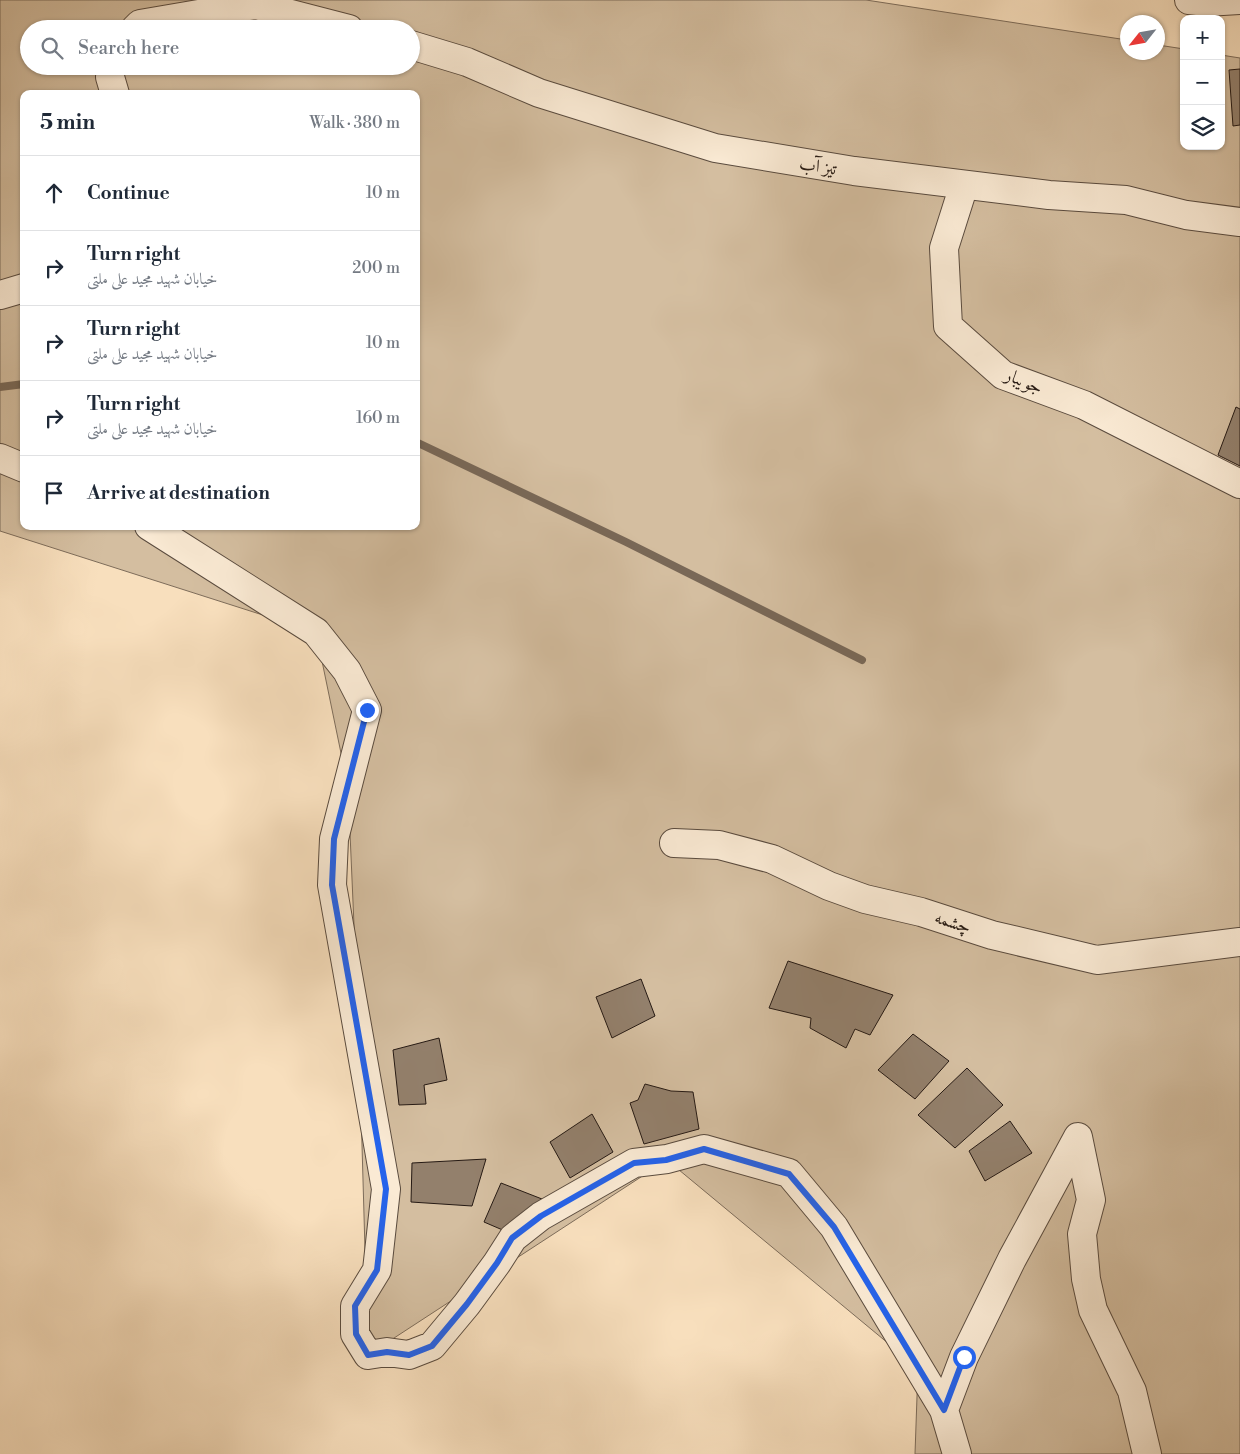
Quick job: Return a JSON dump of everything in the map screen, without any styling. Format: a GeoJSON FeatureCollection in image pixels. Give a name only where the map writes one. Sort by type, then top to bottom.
{"type":"FeatureCollection","features":[{"type":"Feature","properties":{"kind":"street"},"geometry":{"type":"LineString","coordinates":[[208,0],[234,8]]}},
{"type":"Feature","properties":{"kind":"street"},"geometry":{"type":"LineString","coordinates":[[1189,0],[1206,2],[1240,0]]}},
{"type":"Feature","properties":{"kind":"street"},"geometry":{"type":"LineString","coordinates":[[164,20],[256,6],[313,20]]}},
{"type":"Feature","properties":{"kind":"street","name":"تیز آب"},"geometry":{"type":"LineString","coordinates":[[420,48],[467,62],[539,93],[715,148],[854,171],[964,185],[1049,195],[1126,200],[1186,215],[1240,222]]}},
{"type":"Feature","properties":{"kind":"street"},"geometry":{"type":"LineString","coordinates":[[110,75],[114,90]]}},
{"type":"Feature","properties":{"kind":"street","name":"جویبار"},"geometry":{"type":"LineString","coordinates":[[964,185],[944,248],[948,326],[1003,375],[1084,405],[1240,484]]}},
{"type":"Feature","properties":{"kind":"street"},"geometry":{"type":"LineString","coordinates":[[0,295],[20,289]]}},
{"type":"Feature","properties":{"kind":"street"},"geometry":{"type":"LineString","coordinates":[[0,458],[20,466]]}},
{"type":"Feature","properties":{"kind":"street"},"geometry":{"type":"LineString","coordinates":[[155,530],[316,632],[348,671],[367,710],[334,839],[332,885],[386,1189],[377,1270],[355,1306],[356,1334],[368,1355],[387,1352],[409,1355],[432,1346],[472,1297],[512,1238],[541,1216],[634,1163],[666,1160],[704,1149],[789,1174],[834,1227],[944,1410],[957,1454]]}},
{"type":"Feature","properties":{"kind":"street","name":"چشمه"},"geometry":{"type":"LineString","coordinates":[[674,843],[719,845],[754,854],[772,859],[829,886],[865,899],[922,912],[992,935],[1097,960],[1240,942]]}},
{"type":"Feature","properties":{"kind":"street"},"geometry":{"type":"LineString","coordinates":[[944,1410],[964,1357],[1012,1259],[1078,1137],[1091,1200],[1082,1234],[1088,1287],[1093,1310],[1132,1391],[1147,1454]]}},
{"type":"Feature","properties":{"kind":"shaded area"},"geometry":{"type":"Polygon","coordinates":[[[0,0],[866,0],[1120,39],[1120,60],[1165,60],[1165,46],[1180,48],[1180,150],[1225,150],[1225,56],[1240,58],[1240,1454],[915,1454],[918,1368],[667,1160],[368,1355],[359,1040],[348,787],[316,632],[0,531],[0,0]]]}},
{"type":"Feature","properties":{"kind":"building"},"geometry":{"type":"Polygon","coordinates":[[[1240,69],[1240,125],[1233,126],[1229,70],[1240,69]]]}},
{"type":"Feature","properties":{"kind":"building"},"geometry":{"type":"Polygon","coordinates":[[[1236,407],[1240,409],[1240,466],[1218,455],[1236,407]]]}},
{"type":"Feature","properties":{"kind":"building"},"geometry":{"type":"Polygon","coordinates":[[[788,961],[893,995],[870,1035],[855,1029],[846,1048],[810,1028],[811,1018],[769,1008],[788,961]]]}},
{"type":"Feature","properties":{"kind":"building"},"geometry":{"type":"Polygon","coordinates":[[[641,979],[655,1016],[612,1038],[596,997],[641,979]]]}},
{"type":"Feature","properties":{"kind":"building"},"geometry":{"type":"Polygon","coordinates":[[[913,1034],[949,1061],[915,1099],[878,1070],[913,1034]]]}},
{"type":"Feature","properties":{"kind":"building"},"geometry":{"type":"Polygon","coordinates":[[[439,1038],[447,1080],[424,1085],[426,1104],[399,1105],[393,1050],[439,1038]]]}},
{"type":"Feature","properties":{"kind":"building"},"geometry":{"type":"Polygon","coordinates":[[[967,1068],[1003,1105],[955,1148],[918,1115],[967,1068]]]}},
{"type":"Feature","properties":{"kind":"building"},"geometry":{"type":"Polygon","coordinates":[[[645,1084],[671,1091],[693,1092],[699,1129],[644,1144],[630,1103],[638,1100],[645,1084]]]}},
{"type":"Feature","properties":{"kind":"building"},"geometry":{"type":"Polygon","coordinates":[[[592,1114],[613,1152],[570,1178],[550,1142],[592,1114]]]}},
{"type":"Feature","properties":{"kind":"building"},"geometry":{"type":"Polygon","coordinates":[[[1010,1121],[1032,1153],[985,1181],[969,1151],[1010,1121]]]}},
{"type":"Feature","properties":{"kind":"building"},"geometry":{"type":"Polygon","coordinates":[[[486,1159],[472,1206],[411,1202],[412,1163],[486,1159]]]}},
{"type":"Feature","properties":{"kind":"building"},"geometry":{"type":"Polygon","coordinates":[[[501,1183],[542,1199],[505,1231],[484,1222],[501,1183]]]}},
{"type":"Feature","properties":{"kind":"waterway"},"geometry":{"type":"LineString","coordinates":[[0,387],[20,384]]}},
{"type":"Feature","properties":{"kind":"waterway"},"geometry":{"type":"LineString","coordinates":[[420,444],[626,542],[862,660]]}},
{"type":"Feature","properties":{"kind":"route"},"geometry":{"type":"LineString","coordinates":[[367,710],[334,839],[332,885],[386,1189],[377,1270],[355,1306],[356,1334],[368,1355],[387,1352],[409,1355],[432,1346],[467,1304],[497,1263],[512,1238],[541,1216],[634,1163],[666,1160],[704,1149],[789,1174],[834,1227],[944,1410],[964,1357]]}}]}
